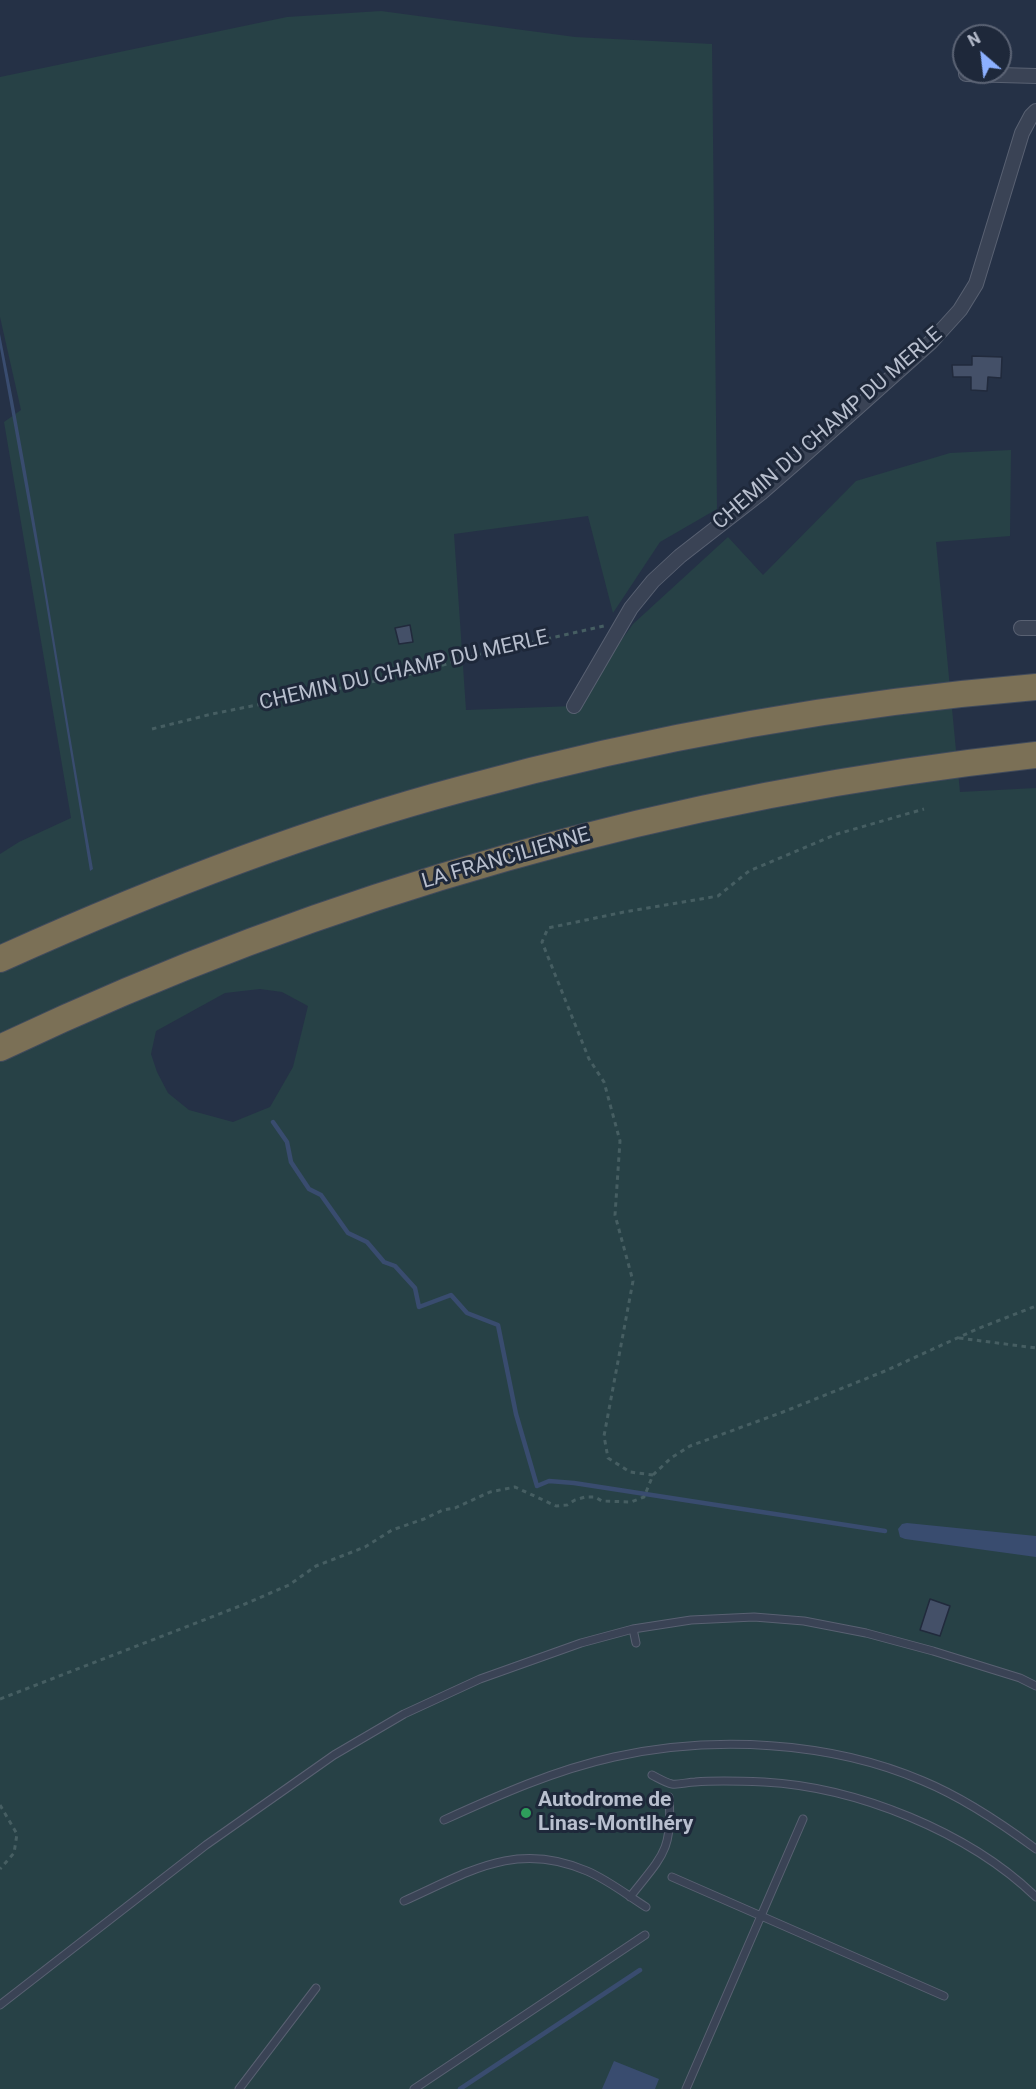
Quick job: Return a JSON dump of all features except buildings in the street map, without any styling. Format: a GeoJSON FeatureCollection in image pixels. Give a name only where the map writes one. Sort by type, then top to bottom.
{"type":"FeatureCollection","features":[{"type":"Feature","properties":{"kind":"highway"},"geometry":{"type":"LineString","coordinates":[[0,959],[118,907],[209,872],[349,823],[460,789],[551,766],[744,725],[940,696],[1036,687]]}},
{"type":"Feature","properties":{"kind":"highway","name":"LA FRANCILIENNE"},"geometry":{"type":"LineString","coordinates":[[0,1048],[86,1007],[208,957],[374,898],[493,861],[655,819],[832,783],[949,765],[1036,755]]}},
{"type":"Feature","properties":{"kind":"street"},"geometry":{"type":"LineString","coordinates":[[1012,75],[1036,76]]}},
{"type":"Feature","properties":{"kind":"street","name":"CHEMIN DU CHAMP DU MERLE"},"geometry":{"type":"LineString","coordinates":[[574,706],[631,608],[653,581],[680,556],[785,472],[931,342],[955,316],[976,284],[1022,133],[1030,116],[1036,111]]}},
{"type":"Feature","properties":{"kind":"street"},"geometry":{"type":"LineString","coordinates":[[1021,628],[1036,628]]}},
{"type":"Feature","properties":{"kind":"lane"},"geometry":{"type":"LineString","coordinates":[[0,2005],[206,1845],[334,1755],[404,1714],[480,1679],[581,1643],[633,1629],[691,1620],[754,1617],[804,1621],[933,1651],[1020,1678],[1036,1686]]}},
{"type":"Feature","properties":{"kind":"lane"},"geometry":{"type":"LineString","coordinates":[[633,1629],[636,1643]]}},
{"type":"Feature","properties":{"kind":"lane"},"geometry":{"type":"LineString","coordinates":[[444,1820],[493,1797],[549,1775],[615,1756],[715,1745],[779,1746],[864,1761],[923,1781],[997,1820],[1036,1849]]}},
{"type":"Feature","properties":{"kind":"lane"},"geometry":{"type":"LineString","coordinates":[[652,1775],[671,1784],[719,1781],[782,1783],[858,1800],[911,1818],[958,1841],[1007,1872],[1036,1897]]}},
{"type":"Feature","properties":{"kind":"lane"},"geometry":{"type":"LineString","coordinates":[[630,1897],[665,1851],[670,1833],[669,1797]]}},
{"type":"Feature","properties":{"kind":"lane"},"geometry":{"type":"LineString","coordinates":[[686,2089],[803,1819]]}},
{"type":"Feature","properties":{"kind":"lane"},"geometry":{"type":"LineString","coordinates":[[404,1901],[493,1863],[531,1857],[568,1864],[589,1872],[646,1907]]}},
{"type":"Feature","properties":{"kind":"lane"},"geometry":{"type":"LineString","coordinates":[[672,1877],[944,1996]]}},
{"type":"Feature","properties":{"kind":"lane"},"geometry":{"type":"LineString","coordinates":[[414,2089],[645,1935]]}},
{"type":"Feature","properties":{"kind":"lane"},"geometry":{"type":"LineString","coordinates":[[239,2089],[316,1988]]}},
{"type":"Feature","properties":{"kind":"path","name":"CHEMIN DU CHAMP DU MERLE"},"geometry":{"type":"LineString","coordinates":[[152,729],[212,714],[405,676],[526,643],[621,624]]}},
{"type":"Feature","properties":{"kind":"path"},"geometry":{"type":"LineString","coordinates":[[653,1476],[630,1472],[608,1458],[604,1436],[633,1281],[615,1215],[620,1142],[604,1082],[589,1059],[542,942],[548,928],[718,896],[749,871],[837,834],[924,809]]}},
{"type":"Feature","properties":{"kind":"path"},"geometry":{"type":"LineString","coordinates":[[0,1699],[245,1604],[289,1585],[316,1566],[365,1546],[392,1530],[443,1510],[455,1508],[490,1492],[515,1487],[556,1506],[567,1505],[585,1497],[595,1497],[602,1502],[631,1502],[644,1497],[653,1476],[670,1458],[690,1446],[864,1380],[957,1338],[1036,1306]]}},
{"type":"Feature","properties":{"kind":"path"},"geometry":{"type":"LineString","coordinates":[[957,1338],[1036,1348]]}},
{"type":"Feature","properties":{"kind":"path"},"geometry":{"type":"LineString","coordinates":[[0,1805],[17,1834],[14,1853],[0,1869]]}},
{"type":"Feature","properties":{"kind":"green space"},"geometry":{"type":"Polygon","coordinates":[[[381,11],[575,37],[712,44],[717,509],[660,542],[613,613],[588,516],[454,534],[466,710],[574,706],[633,624],[728,537],[763,575],[856,481],[950,453],[1011,450],[1010,536],[936,542],[960,792],[1036,788],[1036,2089],[0,2089],[0,854],[19,842],[71,818],[4,422],[21,410],[0,317],[0,77],[287,17],[381,11]],[[260,989],[225,993],[156,1031],[151,1054],[168,1093],[189,1110],[233,1122],[270,1107],[293,1067],[308,1006],[282,992],[260,989]]]}},
{"type":"Feature","properties":{"kind":"water"},"geometry":{"type":"Polygon","coordinates":[[[0,334],[25,467],[93,869],[90,871],[43,585],[0,348],[0,334]]]}},
{"type":"Feature","properties":{"kind":"water"},"geometry":{"type":"Polygon","coordinates":[[[902,1524],[1036,1536],[1036,1557],[905,1539],[900,1537],[898,1529],[902,1524]]]}},
{"type":"Feature","properties":{"kind":"water"},"geometry":{"type":"Polygon","coordinates":[[[614,2061],[659,2079],[655,2089],[602,2089],[614,2061]]]}},
{"type":"Feature","properties":{"kind":"waterway"},"geometry":{"type":"LineString","coordinates":[[273,1122],[287,1142],[291,1162],[309,1189],[321,1195],[348,1233],[367,1242],[384,1262],[395,1266],[415,1288],[419,1307],[451,1295],[467,1313],[498,1325],[516,1414],[537,1486],[549,1481],[574,1483],[885,1531]]}},
{"type":"Feature","properties":{"kind":"waterway"},"geometry":{"type":"LineString","coordinates":[[460,2089],[640,1970]]}},
{"type":"Feature","properties":{"kind":"place","name":"Autodrome de Linas-Montlhéry"},"geometry":{"type":"Point","coordinates":[526,1813]}}]}
